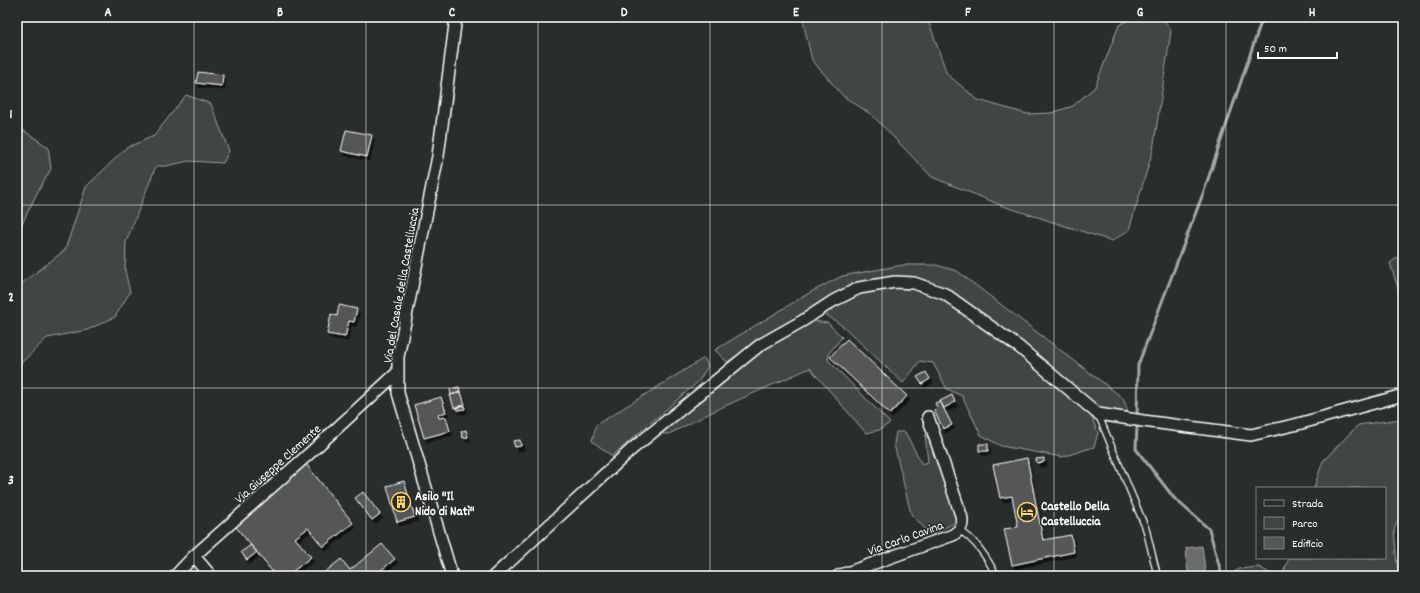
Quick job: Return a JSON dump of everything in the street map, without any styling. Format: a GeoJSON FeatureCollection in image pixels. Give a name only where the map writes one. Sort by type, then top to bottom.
{"type":"FeatureCollection","features":[{"type":"Feature","properties":{"kind":"street","name":"Via del Casale della Castelluccia"},"geometry":{"type":"LineString","coordinates":[[452,576],[398,393],[398,357],[438,156],[456,17]]}},
{"type":"Feature","properties":{"kind":"street"},"geometry":{"type":"LineString","coordinates":[[494,576],[632,448],[760,345],[804,320],[833,301],[859,288],[901,282],[914,283],[945,294],[1019,347],[1098,414],[1251,435],[1298,424],[1403,395]]}},
{"type":"Feature","properties":{"kind":"street","name":"Via Giuseppe Clemente"},"geometry":{"type":"LineString","coordinates":[[176,576],[194,556],[398,372]]}},
{"type":"Feature","properties":{"kind":"street","name":"Via Carlo Cavina"},"geometry":{"type":"LineString","coordinates":[[838,576],[953,535],[959,530],[962,522],[961,515],[928,417]]}},
{"type":"Feature","properties":{"kind":"street"},"geometry":{"type":"LineString","coordinates":[[194,556],[210,576]]}},
{"type":"Feature","properties":{"kind":"lane"},"geometry":{"type":"LineString","coordinates":[[1098,414],[1146,530],[1156,570],[1156,576]]}},
{"type":"Feature","properties":{"kind":"lane"},"geometry":{"type":"LineString","coordinates":[[959,530],[965,533],[989,560],[996,576]]}},
{"type":"Feature","properties":{"kind":"green space"},"geometry":{"type":"Polygon","coordinates":[[[802,17],[927,17],[947,74],[978,100],[1027,114],[1051,113],[1073,106],[1095,87],[1119,25],[1134,17],[1162,17],[1171,31],[1153,150],[1129,230],[1112,241],[1003,206],[932,177],[872,115],[843,96],[812,60],[802,17]]]}},
{"type":"Feature","properties":{"kind":"green space"},"geometry":{"type":"Polygon","coordinates":[[[186,95],[211,104],[229,151],[223,163],[189,161],[166,166],[156,166],[126,242],[125,271],[130,292],[115,317],[87,330],[47,338],[17,367],[17,287],[65,250],[86,187],[126,148],[154,136],[186,95]]]}},
{"type":"Feature","properties":{"kind":"green space"},"geometry":{"type":"Polygon","coordinates":[[[17,126],[48,147],[51,169],[37,193],[17,234],[17,126]]]}},
{"type":"Feature","properties":{"kind":"green space"},"geometry":{"type":"Polygon","coordinates":[[[1402,254],[1403,299],[1401,298],[1390,263],[1402,254]]]}},
{"type":"Feature","properties":{"kind":"green space"},"geometry":{"type":"Polygon","coordinates":[[[903,265],[936,265],[957,271],[1123,398],[1128,411],[1111,414],[1094,410],[1091,416],[1098,433],[1094,447],[1062,457],[1001,446],[981,435],[962,396],[947,389],[933,363],[920,361],[903,383],[845,328],[821,311],[803,315],[727,362],[715,350],[809,293],[842,276],[903,265]]]}},
{"type":"Feature","properties":{"kind":"green space"},"geometry":{"type":"Polygon","coordinates":[[[813,321],[828,323],[842,337],[829,353],[828,360],[890,423],[879,430],[866,433],[810,368],[716,410],[669,434],[661,434],[748,358],[813,321]]]}},
{"type":"Feature","properties":{"kind":"green space"},"geometry":{"type":"Polygon","coordinates":[[[704,358],[708,366],[699,381],[612,456],[592,441],[596,425],[704,358]]]}},
{"type":"Feature","properties":{"kind":"green space"},"geometry":{"type":"Polygon","coordinates":[[[1401,419],[1403,420],[1403,507],[1394,530],[1398,576],[1282,576],[1289,559],[1386,559],[1386,487],[1314,487],[1323,461],[1358,425],[1401,419]]]}},
{"type":"Feature","properties":{"kind":"green space"},"geometry":{"type":"Polygon","coordinates":[[[896,432],[905,432],[922,464],[928,462],[925,435],[931,441],[956,516],[954,523],[931,535],[911,514],[894,444],[896,432]]]}},
{"type":"Feature","properties":{"kind":"green space"},"geometry":{"type":"Polygon","coordinates":[[[1259,567],[1275,576],[1228,576],[1239,569],[1259,567]]]}},
{"type":"Feature","properties":{"kind":"shaded area"},"geometry":{"type":"Polygon","coordinates":[[[1202,546],[1206,576],[1188,576],[1186,548],[1202,546]]]}},
{"type":"Feature","properties":{"kind":"building"},"geometry":{"type":"Polygon","coordinates":[[[198,72],[223,75],[222,86],[196,83],[198,72]]]}},
{"type":"Feature","properties":{"kind":"building"},"geometry":{"type":"Polygon","coordinates":[[[346,130],[372,135],[367,157],[341,151],[346,130]]]}},
{"type":"Feature","properties":{"kind":"building"},"geometry":{"type":"Polygon","coordinates":[[[339,305],[357,309],[354,322],[349,321],[345,337],[327,334],[331,314],[337,316],[339,305]]]}},
{"type":"Feature","properties":{"kind":"building"},"geometry":{"type":"Polygon","coordinates":[[[847,339],[907,396],[890,414],[830,357],[847,339]]]}},
{"type":"Feature","properties":{"kind":"building"},"geometry":{"type":"Polygon","coordinates":[[[926,372],[930,379],[922,384],[917,377],[926,372]]]}},
{"type":"Feature","properties":{"kind":"building"},"geometry":{"type":"Polygon","coordinates":[[[459,387],[460,392],[451,395],[450,389],[459,387]]]}},
{"type":"Feature","properties":{"kind":"building"},"geometry":{"type":"Polygon","coordinates":[[[461,392],[465,405],[454,408],[450,395],[461,392]]]}},
{"type":"Feature","properties":{"kind":"building"},"geometry":{"type":"Polygon","coordinates":[[[952,395],[955,402],[944,408],[940,401],[952,395]]]}},
{"type":"Feature","properties":{"kind":"building"},"geometry":{"type":"Polygon","coordinates":[[[441,397],[446,412],[438,415],[439,418],[446,417],[450,431],[424,438],[414,405],[441,397]]]}},
{"type":"Feature","properties":{"kind":"building"},"geometry":{"type":"Polygon","coordinates":[[[940,401],[952,425],[943,429],[934,410],[937,407],[935,403],[940,401]]]}},
{"type":"Feature","properties":{"kind":"building"},"geometry":{"type":"Polygon","coordinates":[[[464,405],[465,409],[457,410],[456,408],[464,405]]]}},
{"type":"Feature","properties":{"kind":"building"},"geometry":{"type":"Polygon","coordinates":[[[466,430],[468,437],[463,438],[461,432],[466,430]]]}},
{"type":"Feature","properties":{"kind":"building"},"geometry":{"type":"Polygon","coordinates":[[[520,440],[521,446],[515,447],[513,441],[520,440]]]}},
{"type":"Feature","properties":{"kind":"building"},"geometry":{"type":"Polygon","coordinates":[[[979,444],[988,444],[988,451],[979,451],[979,444]]]}},
{"type":"Feature","properties":{"kind":"building","name":"Castello Della Castelluccia"},"geometry":{"type":"Polygon","coordinates":[[[1027,458],[1043,540],[1071,535],[1074,552],[1012,565],[1004,529],[1018,527],[1012,496],[1000,498],[993,465],[1027,458]]]}},
{"type":"Feature","properties":{"kind":"building"},"geometry":{"type":"Polygon","coordinates":[[[1044,458],[1044,462],[1037,463],[1036,459],[1044,458]]]}},
{"type":"Feature","properties":{"kind":"building"},"geometry":{"type":"Polygon","coordinates":[[[306,464],[353,523],[323,547],[308,528],[295,538],[311,557],[287,576],[276,576],[236,527],[306,464]]]}},
{"type":"Feature","properties":{"kind":"building","name":"Asilo \"Il Nido di Natì\""},"geometry":{"type":"Polygon","coordinates":[[[404,481],[415,517],[397,522],[387,486],[404,481]]]}},
{"type":"Feature","properties":{"kind":"building"},"geometry":{"type":"Polygon","coordinates":[[[363,492],[380,514],[372,520],[355,498],[363,492]]]}},
{"type":"Feature","properties":{"kind":"building"},"geometry":{"type":"Polygon","coordinates":[[[382,544],[395,559],[374,576],[320,576],[341,559],[350,570],[382,544]]]}},
{"type":"Feature","properties":{"kind":"building"},"geometry":{"type":"Polygon","coordinates":[[[251,545],[257,552],[247,560],[241,552],[251,545]]]}},
{"type":"Feature","properties":{"kind":"waterway"},"geometry":{"type":"LineString","coordinates":[[1137,417],[1138,365],[1204,191],[1260,25],[1265,17]]}},
{"type":"Feature","properties":{"kind":"waterway"},"geometry":{"type":"LineString","coordinates":[[1137,426],[1136,449],[1174,498],[1209,529],[1222,576]]}},
{"type":"Feature","properties":{"kind":"place","name":"Asilo \"Il Nido di Natì\""},"geometry":{"type":"Point","coordinates":[401,502]}},
{"type":"Feature","properties":{"kind":"place","name":"Castello Della Castelluccia"},"geometry":{"type":"Point","coordinates":[1027,512]}}]}
